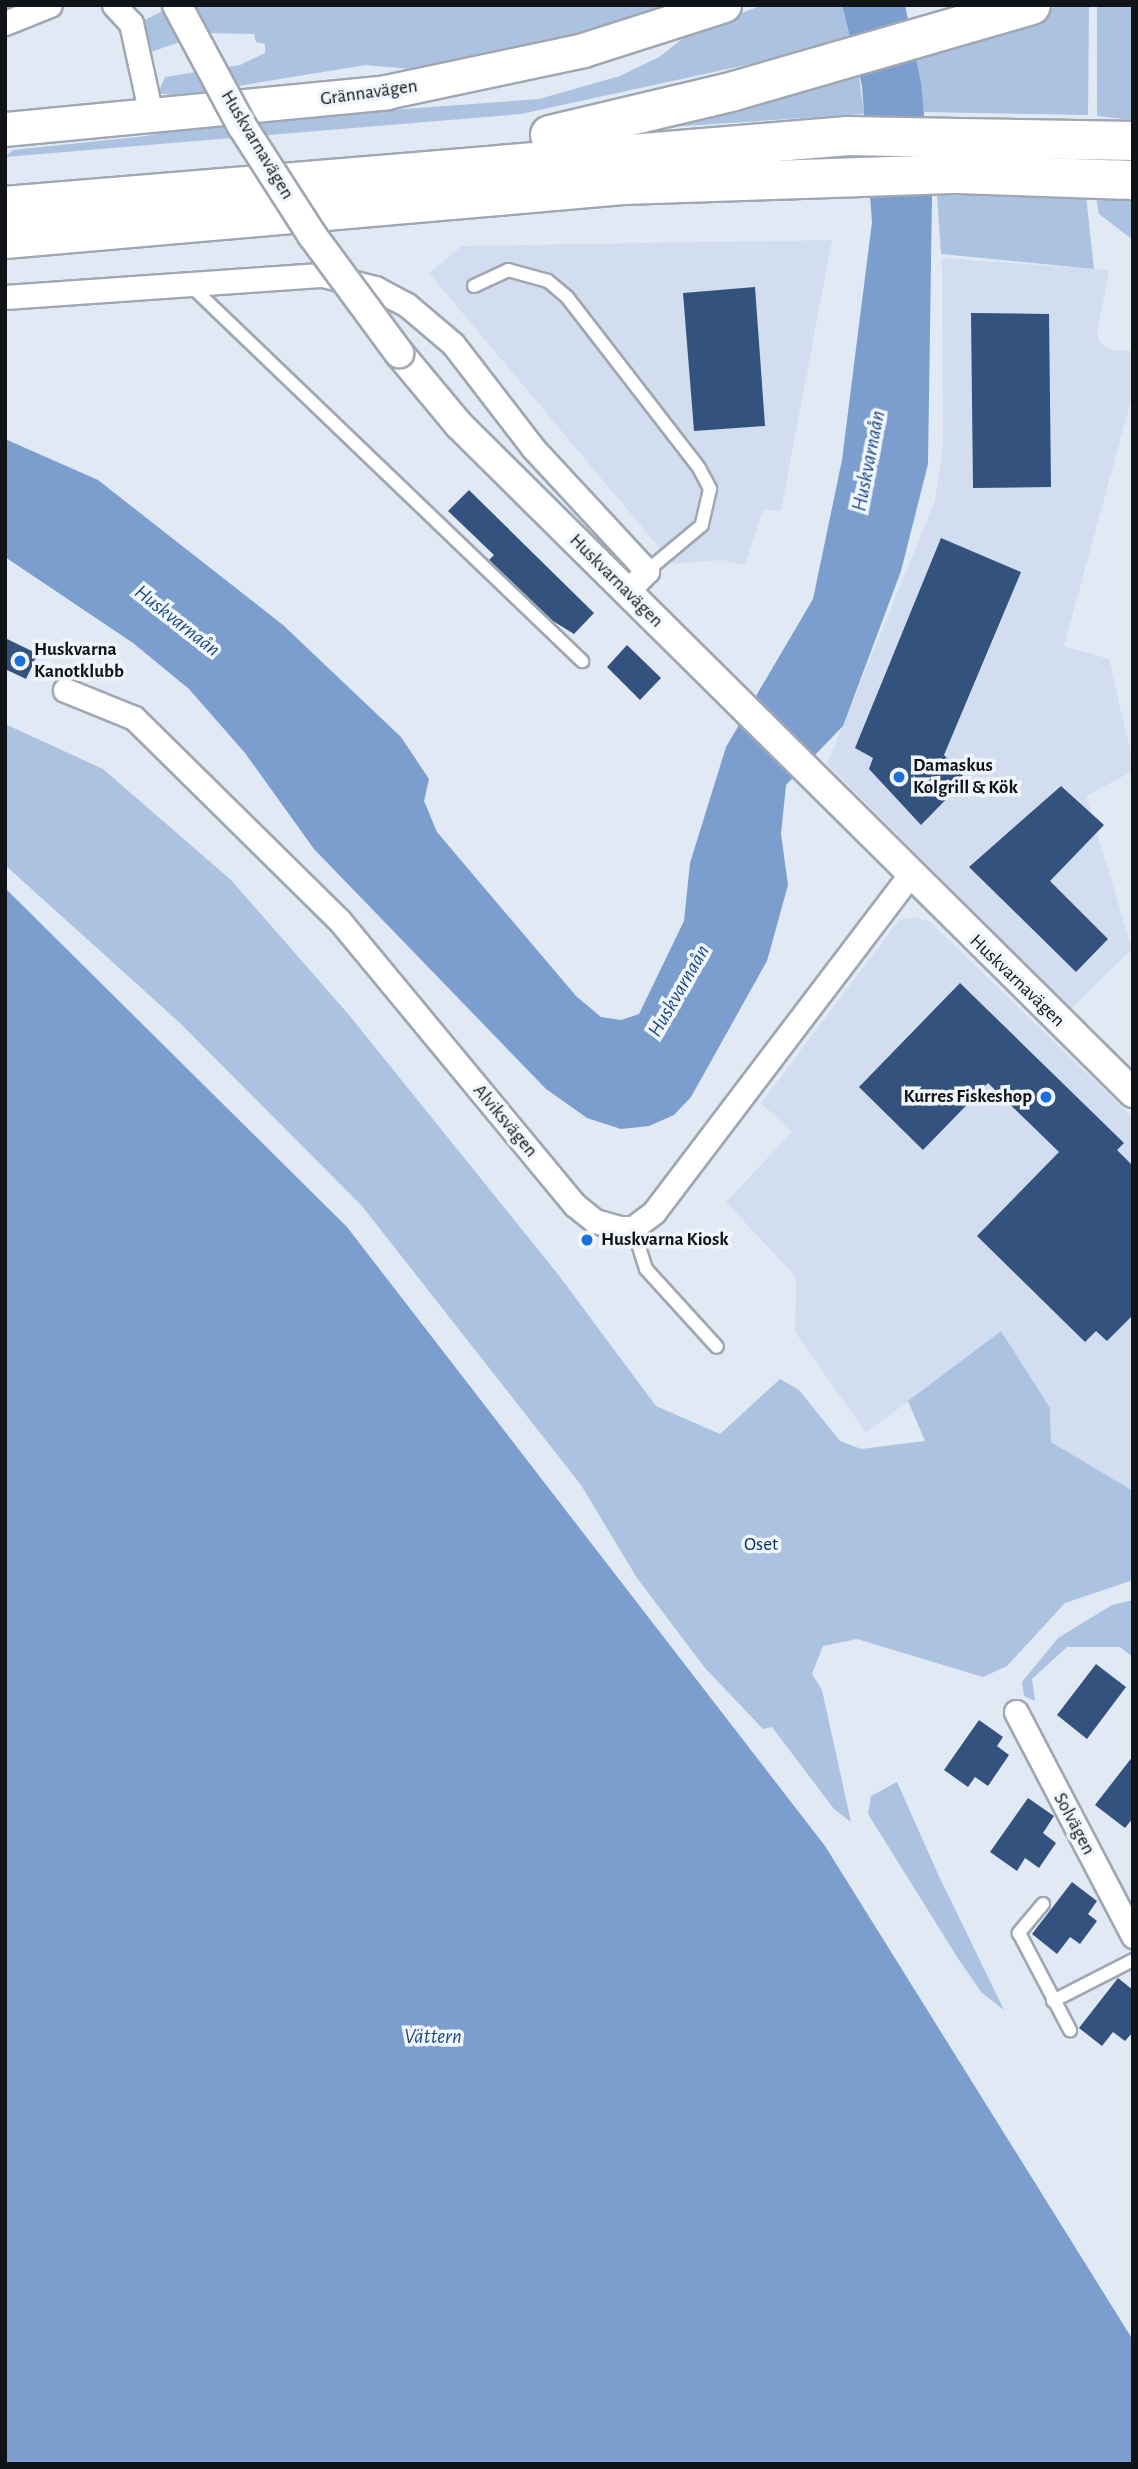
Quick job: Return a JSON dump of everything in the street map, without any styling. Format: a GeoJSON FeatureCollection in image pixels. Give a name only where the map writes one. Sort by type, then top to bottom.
{"type":"FeatureCollection","features":[{"type":"Feature","properties":{"kind":"highway"},"geometry":{"type":"LineString","coordinates":[[353,175],[599,127],[1031,5]]}},
{"type":"Feature","properties":{"kind":"highway"},"geometry":{"type":"LineString","coordinates":[[5,206],[848,136],[955,135],[1133,141]]}},
{"type":"Feature","properties":{"kind":"highway"},"geometry":{"type":"LineString","coordinates":[[5,239],[430,200],[849,175],[959,174],[1133,180]]}},
{"type":"Feature","properties":{"kind":"main road","name":"Grännavägen"},"geometry":{"type":"LineString","coordinates":[[5,129],[296,103],[449,81],[583,50],[723,5]]}},
{"type":"Feature","properties":{"kind":"street"},"geometry":{"type":"LineString","coordinates":[[5,23],[50,5]]}},
{"type":"Feature","properties":{"kind":"street"},"geometry":{"type":"LineString","coordinates":[[114,5],[131,23],[151,115]]}},
{"type":"Feature","properties":{"kind":"street","name":"Huskvarnavägen"},"geometry":{"type":"LineString","coordinates":[[177,5],[298,213],[398,353],[459,425],[737,699],[909,876],[1133,1093]]}},
{"type":"Feature","properties":{"kind":"street"},"geometry":{"type":"LineString","coordinates":[[5,297],[323,275],[351,279],[407,305],[453,344],[533,448],[647,571],[627,592]]}},
{"type":"Feature","properties":{"kind":"street","name":"Alviksvägen"},"geometry":{"type":"LineString","coordinates":[[65,690],[134,718],[339,920],[584,1215],[633,1228]]}},
{"type":"Feature","properties":{"kind":"street"},"geometry":{"type":"LineString","coordinates":[[633,1228],[654,1212],[909,876]]}},
{"type":"Feature","properties":{"kind":"street","name":"Solvägen"},"geometry":{"type":"LineString","coordinates":[[1016,1712],[1133,1936]]}},
{"type":"Feature","properties":{"kind":"lane"},"geometry":{"type":"LineString","coordinates":[[474,286],[508,270],[548,281],[567,297],[699,468],[710,489],[702,525],[647,571]]}},
{"type":"Feature","properties":{"kind":"lane"},"geometry":{"type":"LineString","coordinates":[[189,284],[582,661]]}},
{"type":"Feature","properties":{"kind":"lane"},"geometry":{"type":"LineString","coordinates":[[633,1228],[646,1269],[717,1347]]}},
{"type":"Feature","properties":{"kind":"lane"},"geometry":{"type":"LineString","coordinates":[[1043,1904],[1019,1933],[1070,2030]]}},
{"type":"Feature","properties":{"kind":"lane"},"geometry":{"type":"LineString","coordinates":[[1053,2001],[1133,1960]]}},
{"type":"Feature","properties":{"kind":"shaded area"},"geometry":{"type":"Polygon","coordinates":[[[832,240],[781,511],[763,510],[745,565],[722,560],[673,564],[429,273],[462,246],[832,240]]]}},
{"type":"Feature","properties":{"kind":"shaded area"},"geometry":{"type":"Polygon","coordinates":[[[942,258],[1109,270],[1097,334],[1101,344],[1112,350],[1133,351],[1133,393],[1064,646],[1109,659],[1133,763],[1133,771],[1086,796],[1132,949],[1071,1009],[827,764],[935,501],[943,445],[942,258]]]}},
{"type":"Feature","properties":{"kind":"shaded area"},"geometry":{"type":"Polygon","coordinates":[[[914,917],[930,922],[1133,1118],[1133,1491],[1051,1442],[1050,1408],[1001,1331],[866,1433],[795,1332],[796,1277],[726,1202],[792,1132],[761,1103],[899,920],[914,917]]]}},
{"type":"Feature","properties":{"kind":"green space"},"geometry":{"type":"Polygon","coordinates":[[[174,5],[681,5],[613,30],[421,70],[366,65],[177,96],[158,93],[165,77],[240,65],[265,53],[265,44],[256,42],[254,34],[205,33],[151,52],[143,47],[143,21],[174,5]]]}},
{"type":"Feature","properties":{"kind":"green space"},"geometry":{"type":"Polygon","coordinates":[[[762,5],[842,5],[851,42],[521,114],[5,157],[13,150],[146,136],[198,124],[539,99],[620,76],[659,57],[686,36],[762,5]]]}},
{"type":"Feature","properties":{"kind":"green space"},"geometry":{"type":"Polygon","coordinates":[[[1061,5],[1089,5],[1088,115],[924,112],[915,53],[1061,5]]]}},
{"type":"Feature","properties":{"kind":"green space"},"geometry":{"type":"Polygon","coordinates":[[[1097,5],[1133,5],[1133,120],[1097,116],[1097,5]]]}},
{"type":"Feature","properties":{"kind":"green space"},"geometry":{"type":"Polygon","coordinates":[[[858,69],[864,114],[639,129],[858,69]]]}},
{"type":"Feature","properties":{"kind":"green space"},"geometry":{"type":"Polygon","coordinates":[[[937,195],[1086,196],[1094,269],[941,254],[937,195]]]}},
{"type":"Feature","properties":{"kind":"green space"},"geometry":{"type":"Polygon","coordinates":[[[1096,197],[1133,200],[1133,240],[1099,214],[1096,197]]]}},
{"type":"Feature","properties":{"kind":"green space","name":"Oset"},"geometry":{"type":"Polygon","coordinates":[[[5,724],[103,769],[231,880],[349,1015],[557,1273],[656,1406],[720,1434],[780,1379],[799,1390],[840,1441],[861,1449],[925,1441],[908,1401],[1001,1331],[1050,1408],[1051,1442],[1133,1491],[1133,1580],[1065,1603],[1007,1666],[983,1677],[857,1639],[823,1646],[812,1674],[822,1690],[851,1822],[834,1809],[772,1727],[763,1729],[705,1668],[637,1578],[581,1485],[362,1206],[180,1023],[5,865],[5,724]]]}},
{"type":"Feature","properties":{"kind":"green space"},"geometry":{"type":"Polygon","coordinates":[[[1133,1600],[1133,1657],[1120,1647],[1067,1647],[1032,1679],[1035,1701],[1024,1696],[1022,1682],[1058,1638],[1112,1605],[1133,1600]]]}},
{"type":"Feature","properties":{"kind":"green space"},"geometry":{"type":"Polygon","coordinates":[[[897,1782],[1004,2010],[982,1993],[959,1960],[868,1814],[871,1796],[897,1782]]]}},
{"type":"Feature","properties":{"kind":"water","name":"Huskvarnaån"},"geometry":{"type":"Polygon","coordinates":[[[842,5],[905,5],[921,83],[932,196],[928,464],[901,571],[843,726],[786,785],[781,834],[788,885],[767,961],[691,1097],[674,1115],[649,1126],[621,1129],[587,1118],[546,1089],[314,849],[245,753],[189,689],[133,643],[5,557],[5,439],[98,480],[283,625],[401,737],[429,779],[424,801],[437,832],[576,996],[601,1017],[621,1020],[639,1014],[684,921],[690,863],[726,747],[813,599],[842,460],[872,222],[862,86],[842,5]]]}},
{"type":"Feature","properties":{"kind":"water","name":"Vättern"},"geometry":{"type":"Polygon","coordinates":[[[5,888],[347,1227],[825,1846],[1133,2340],[1133,2464],[5,2464],[5,888]]]}},
{"type":"Feature","properties":{"kind":"building"},"geometry":{"type":"Polygon","coordinates":[[[755,287],[765,426],[694,431],[683,293],[755,287]]]}},
{"type":"Feature","properties":{"kind":"building"},"geometry":{"type":"Polygon","coordinates":[[[971,313],[1049,314],[1051,487],[973,488],[971,313]]]}},
{"type":"Feature","properties":{"kind":"building"},"geometry":{"type":"Polygon","coordinates":[[[469,490],[594,613],[574,634],[553,621],[489,560],[494,555],[448,511],[469,490]]]}},
{"type":"Feature","properties":{"kind":"building"},"geometry":{"type":"Polygon","coordinates":[[[941,538],[1021,572],[944,755],[966,779],[921,825],[869,769],[873,758],[855,748],[941,538]]]}},
{"type":"Feature","properties":{"kind":"building","name":"Huskvarna Kanotklubb"},"geometry":{"type":"Polygon","coordinates":[[[5,638],[38,654],[26,679],[5,669],[5,638]]]}},
{"type":"Feature","properties":{"kind":"building"},"geometry":{"type":"Polygon","coordinates":[[[627,645],[661,678],[640,700],[607,667],[627,645]]]}},
{"type":"Feature","properties":{"kind":"building"},"geometry":{"type":"Polygon","coordinates":[[[1061,786],[1104,825],[1050,881],[1108,939],[1076,972],[969,867],[1061,786]]]}},
{"type":"Feature","properties":{"kind":"building"},"geometry":{"type":"Polygon","coordinates":[[[960,983],[1124,1143],[1117,1150],[1133,1166],[1133,1315],[1107,1341],[1096,1331],[1085,1342],[977,1236],[1059,1152],[988,1083],[923,1150],[859,1087],[960,983]]]}},
{"type":"Feature","properties":{"kind":"building"},"geometry":{"type":"Polygon","coordinates":[[[1096,1664],[1126,1687],[1087,1739],[1057,1715],[1096,1664]]]}},
{"type":"Feature","properties":{"kind":"building"},"geometry":{"type":"Polygon","coordinates":[[[979,1720],[1003,1737],[997,1746],[1009,1755],[988,1786],[975,1777],[968,1787],[944,1770],[979,1720]]]}},
{"type":"Feature","properties":{"kind":"building"},"geometry":{"type":"Polygon","coordinates":[[[1133,1756],[1133,1818],[1125,1828],[1095,1805],[1133,1756]]]}},
{"type":"Feature","properties":{"kind":"building"},"geometry":{"type":"Polygon","coordinates":[[[1028,1798],[1054,1816],[1043,1833],[1056,1843],[1039,1868],[1025,1858],[1017,1871],[990,1852],[1028,1798]]]}},
{"type":"Feature","properties":{"kind":"building"},"geometry":{"type":"Polygon","coordinates":[[[1072,1882],[1097,1901],[1088,1914],[1097,1921],[1080,1944],[1070,1937],[1057,1954],[1032,1934],[1072,1882]]]}},
{"type":"Feature","properties":{"kind":"building"},"geometry":{"type":"Polygon","coordinates":[[[1118,1978],[1133,1990],[1133,2032],[1125,2041],[1113,2032],[1102,2046],[1079,2028],[1118,1978]]]}},
{"type":"Feature","properties":{"kind":"place","name":"Huskvarna Kanotklubb"},"geometry":{"type":"Point","coordinates":[20,661]}},
{"type":"Feature","properties":{"kind":"place","name":"Damaskus Kolgrill & Kök"},"geometry":{"type":"Point","coordinates":[899,777]}},
{"type":"Feature","properties":{"kind":"place","name":"Kurres Fiskeshop"},"geometry":{"type":"Point","coordinates":[1046,1097]}},
{"type":"Feature","properties":{"kind":"place","name":"Huskvarna Kiosk"},"geometry":{"type":"Point","coordinates":[587,1240]}}]}
